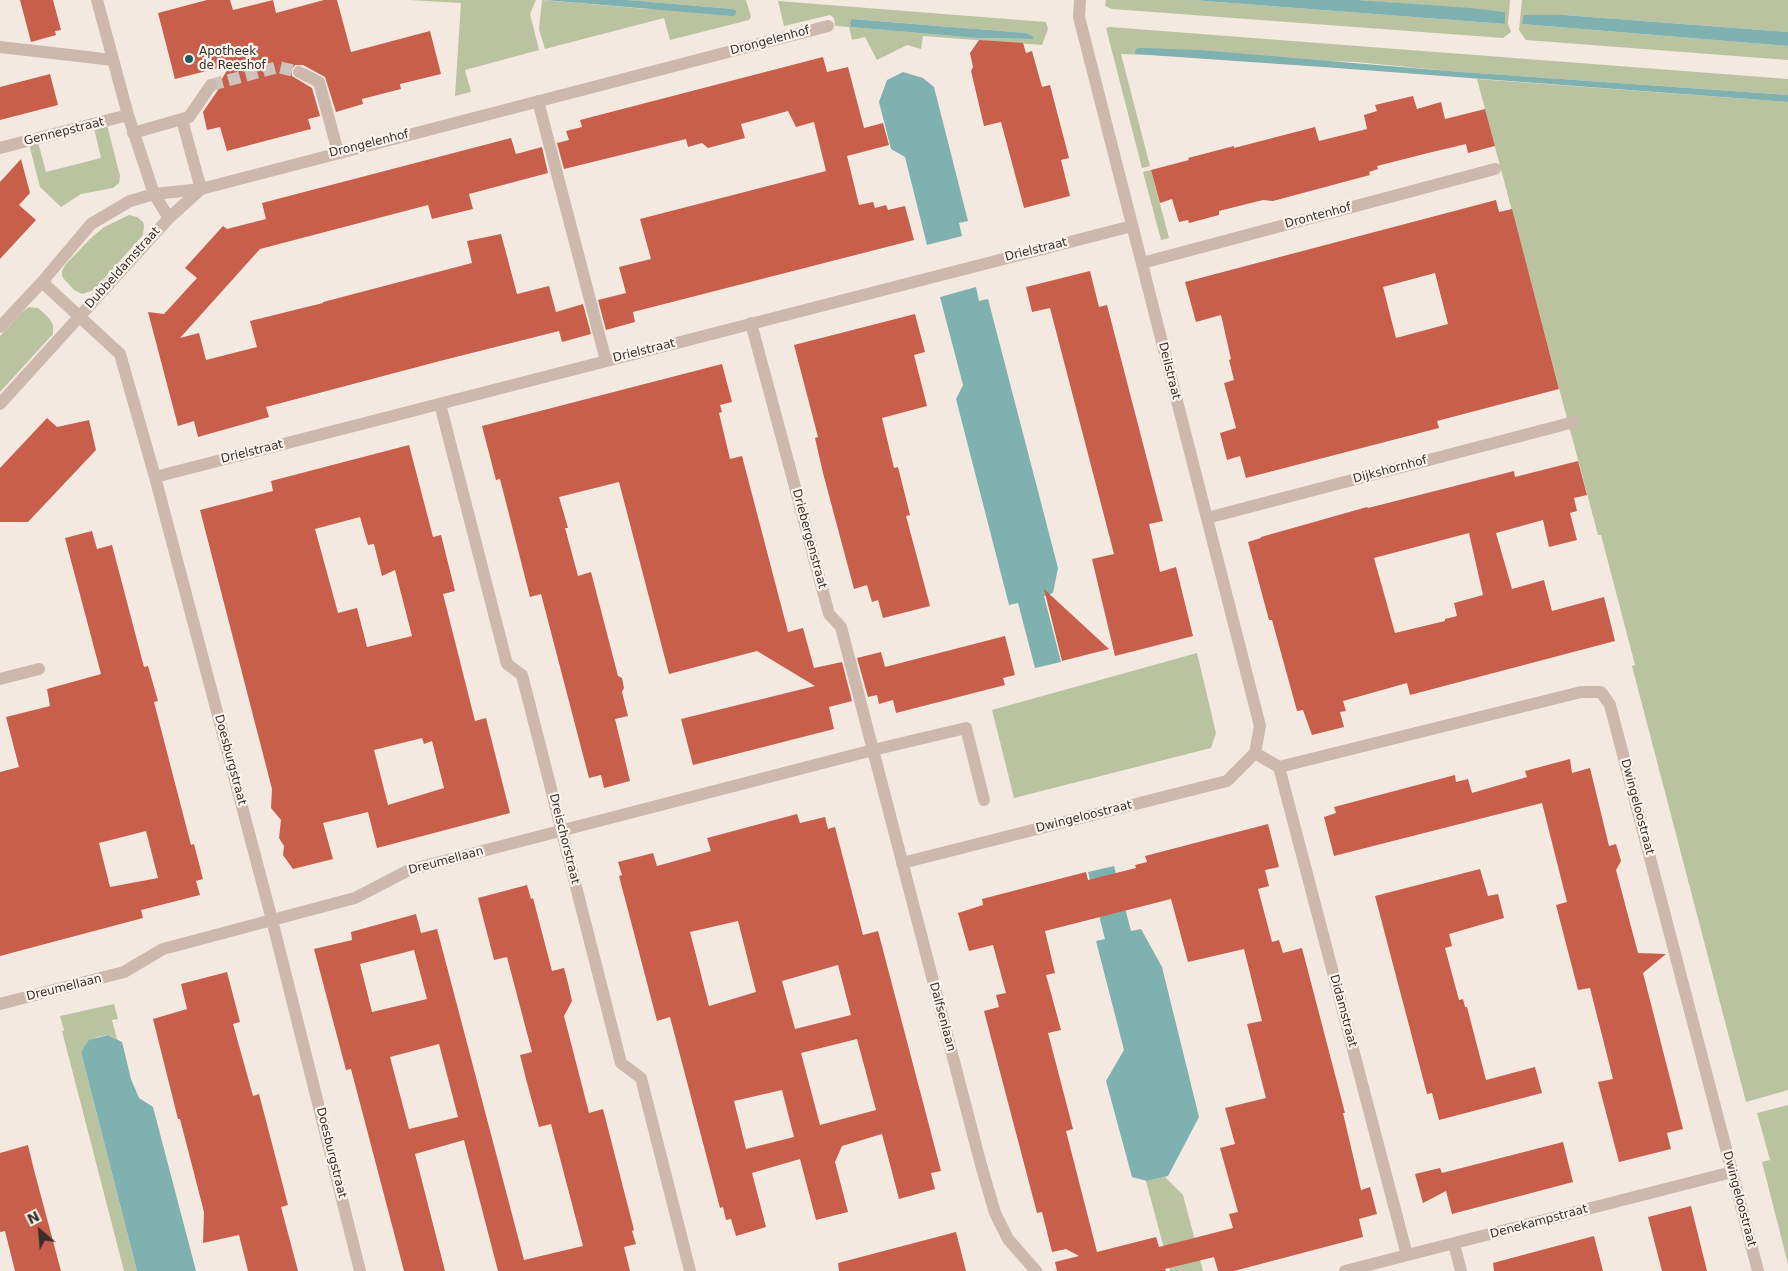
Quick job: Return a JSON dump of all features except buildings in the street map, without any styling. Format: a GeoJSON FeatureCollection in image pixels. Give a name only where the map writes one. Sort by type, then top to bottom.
{"type":"FeatureCollection","features":[{"type":"Feature","properties":{"kind":"street"},"geometry":{"type":"LineString","coordinates":[[0,327],[92,224],[130,201],[154,194],[128,116],[97,0]]}},
{"type":"Feature","properties":{"kind":"street","name":"Deilstraat"},"geometry":{"type":"LineString","coordinates":[[1080,0],[1079,17],[1260,726],[1255,753]]}},
{"type":"Feature","properties":{"kind":"street","name":"Drongelenhof"},"geometry":{"type":"LineString","coordinates":[[154,194],[200,189],[828,26]]}},
{"type":"Feature","properties":{"kind":"street"},"geometry":{"type":"LineString","coordinates":[[0,47],[113,60]]}},
{"type":"Feature","properties":{"kind":"street"},"geometry":{"type":"LineString","coordinates":[[298,72],[319,82],[338,152]]}},
{"type":"Feature","properties":{"kind":"street"},"geometry":{"type":"LineString","coordinates":[[133,133],[189,118],[211,85]]}},
{"type":"Feature","properties":{"kind":"street"},"geometry":{"type":"LineString","coordinates":[[538,101],[606,361]]}},
{"type":"Feature","properties":{"kind":"street","name":"Gennepstraat"},"geometry":{"type":"LineString","coordinates":[[0,148],[128,116]]}},
{"type":"Feature","properties":{"kind":"street"},"geometry":{"type":"LineString","coordinates":[[182,120],[200,189]]}},
{"type":"Feature","properties":{"kind":"street","name":"Drontenhof"},"geometry":{"type":"LineString","coordinates":[[1142,263],[1495,169]]}},
{"type":"Feature","properties":{"kind":"street","name":"Drongelenhof"},"geometry":{"type":"LineString","coordinates":[[170,218],[200,189]]}},
{"type":"Feature","properties":{"kind":"street","name":"Dubbeldamstraat"},"geometry":{"type":"LineString","coordinates":[[0,404],[170,218],[154,194]]}},
{"type":"Feature","properties":{"kind":"street","name":"Drielstraat"},"geometry":{"type":"LineString","coordinates":[[156,477],[1132,226]]}},
{"type":"Feature","properties":{"kind":"street","name":"Doesburgstraat"},"geometry":{"type":"LineString","coordinates":[[42,282],[120,354],[156,477],[272,920],[360,1271]]}},
{"type":"Feature","properties":{"kind":"street","name":"Driebergenstraat"},"geometry":{"type":"LineString","coordinates":[[751,323],[829,614],[841,628],[873,750]]}},
{"type":"Feature","properties":{"kind":"street","name":"Dreischorstraat"},"geometry":{"type":"LineString","coordinates":[[440,404],[507,664],[522,675],[621,1062],[641,1078],[690,1271]]}},
{"type":"Feature","properties":{"kind":"street","name":"Dijkshornhof"},"geometry":{"type":"LineString","coordinates":[[1206,518],[1574,422]]}},
{"type":"Feature","properties":{"kind":"street"},"geometry":{"type":"LineString","coordinates":[[0,679],[39,669]]}},
{"type":"Feature","properties":{"kind":"street","name":"Dwingeloostraat"},"geometry":{"type":"LineString","coordinates":[[1280,767],[1581,692],[1600,692],[1610,705],[1758,1271]]}},
{"type":"Feature","properties":{"kind":"street","name":"Dreumellaan"},"geometry":{"type":"LineString","coordinates":[[0,1004],[124,972],[163,949],[355,898],[410,870],[873,750],[966,728],[984,800]]}},
{"type":"Feature","properties":{"kind":"street","name":"Dalfsenlaan"},"geometry":{"type":"LineString","coordinates":[[873,750],[978,1155],[995,1213],[1008,1239],[1034,1270]]}},
{"type":"Feature","properties":{"kind":"street"},"geometry":{"type":"LineString","coordinates":[[1255,753],[1280,767]]}},
{"type":"Feature","properties":{"kind":"street","name":"Dwingeloostraat"},"geometry":{"type":"LineString","coordinates":[[902,863],[1227,781],[1255,753]]}},
{"type":"Feature","properties":{"kind":"street","name":"Didamstraat"},"geometry":{"type":"LineString","coordinates":[[1280,767],[1407,1255]]}},
{"type":"Feature","properties":{"kind":"street","name":"Denekampstraat"},"geometry":{"type":"LineString","coordinates":[[1345,1271],[1732,1172]]}},
{"type":"Feature","properties":{"kind":"street"},"geometry":{"type":"LineString","coordinates":[[1454,1244],[1461,1271]]}},
{"type":"Feature","properties":{"kind":"green space"},"geometry":{"type":"Polygon","coordinates":[[[410,0],[536,0],[530,14],[539,50],[465,70],[471,92],[455,96],[461,3],[410,0]]]}},
{"type":"Feature","properties":{"kind":"green space"},"geometry":{"type":"Polygon","coordinates":[[[542,0],[647,9],[733,9],[628,0],[746,0],[751,17],[749,20],[670,40],[664,18],[545,49],[539,29],[542,0]]]}},
{"type":"Feature","properties":{"kind":"green space"},"geometry":{"type":"Polygon","coordinates":[[[1106,0],[1192,0],[1505,24],[1505,12],[1358,0],[1510,0],[1508,24],[1511,32],[1503,38],[1112,9],[1105,6],[1106,0]]]}},
{"type":"Feature","properties":{"kind":"green space"},"geometry":{"type":"Polygon","coordinates":[[[1522,0],[1788,0],[1788,32],[1564,15],[1522,24],[1788,46],[1788,60],[1526,40],[1519,30],[1522,0]]]}},
{"type":"Feature","properties":{"kind":"green space"},"geometry":{"type":"Polygon","coordinates":[[[778,1],[1046,22],[1048,29],[1042,45],[923,36],[921,49],[907,45],[877,60],[865,37],[852,40],[849,27],[835,26],[834,18],[830,15],[784,26],[778,1]],[[853,19],[850,22],[852,27],[976,38],[1034,39],[1033,36],[1026,33],[853,19]]]}},
{"type":"Feature","properties":{"kind":"green space"},"geometry":{"type":"Polygon","coordinates":[[[1106,28],[1788,79],[1788,95],[1448,71],[1356,62],[1121,54],[1150,166],[1142,168],[1106,28]]]}},
{"type":"Feature","properties":{"kind":"green space"},"geometry":{"type":"Polygon","coordinates":[[[1477,79],[1788,102],[1788,1090],[1746,1102],[1632,666],[1635,665],[1601,535],[1598,535],[1477,79]]]}},
{"type":"Feature","properties":{"kind":"green space"},"geometry":{"type":"Polygon","coordinates":[[[107,125],[120,176],[119,183],[113,188],[81,194],[61,207],[40,187],[29,144],[38,142],[46,172],[101,158],[94,128],[107,125]]]}},
{"type":"Feature","properties":{"kind":"green space"},"geometry":{"type":"Polygon","coordinates":[[[1151,170],[1169,238],[1161,240],[1143,172],[1151,170]]]}},
{"type":"Feature","properties":{"kind":"green space"},"geometry":{"type":"Polygon","coordinates":[[[129,215],[137,217],[143,222],[143,235],[94,290],[82,294],[74,290],[62,276],[62,271],[66,264],[104,227],[129,215]]]}},
{"type":"Feature","properties":{"kind":"green space"},"geometry":{"type":"Polygon","coordinates":[[[29,307],[38,308],[49,318],[53,325],[53,334],[0,392],[0,336],[29,307]]]}},
{"type":"Feature","properties":{"kind":"green space"},"geometry":{"type":"Polygon","coordinates":[[[1197,653],[1216,733],[1211,748],[1014,798],[992,710],[1197,653]]]}},
{"type":"Feature","properties":{"kind":"green space"},"geometry":{"type":"Polygon","coordinates":[[[114,1004],[118,1019],[112,1020],[117,1039],[108,1035],[97,1037],[81,1052],[137,1271],[124,1271],[62,1031],[64,1030],[60,1016],[114,1004]]]}},
{"type":"Feature","properties":{"kind":"green space"},"geometry":{"type":"Polygon","coordinates":[[[1788,1105],[1788,1264],[1762,1162],[1770,1160],[1757,1113],[1788,1105]]]}},
{"type":"Feature","properties":{"kind":"green space"},"geometry":{"type":"Polygon","coordinates":[[[1165,1177],[1183,1195],[1203,1271],[1170,1271],[1146,1181],[1165,1177]]]}},
{"type":"Feature","properties":{"kind":"water"},"geometry":{"type":"Polygon","coordinates":[[[544,0],[628,0],[733,9],[736,11],[733,16],[544,0]]]}},
{"type":"Feature","properties":{"kind":"water"},"geometry":{"type":"Polygon","coordinates":[[[1192,0],[1358,0],[1470,8],[1505,12],[1505,24],[1192,0]]]}},
{"type":"Feature","properties":{"kind":"water"},"geometry":{"type":"Polygon","coordinates":[[[1524,15],[1564,15],[1788,32],[1788,46],[1522,24],[1524,15]]]}},
{"type":"Feature","properties":{"kind":"water"},"geometry":{"type":"Polygon","coordinates":[[[852,19],[1026,33],[1033,36],[1034,39],[976,38],[851,27],[850,22],[852,19]]]}},
{"type":"Feature","properties":{"kind":"water"},"geometry":{"type":"Polygon","coordinates":[[[1136,49],[1199,50],[1448,71],[1788,95],[1788,102],[1135,54],[1136,49]]]}},
{"type":"Feature","properties":{"kind":"water"},"geometry":{"type":"Polygon","coordinates":[[[903,72],[923,78],[934,87],[968,221],[959,223],[962,236],[927,245],[905,157],[891,149],[879,102],[887,80],[903,72]]]}},
{"type":"Feature","properties":{"kind":"water"},"geometry":{"type":"Polygon","coordinates":[[[976,287],[979,301],[988,299],[1058,568],[1053,593],[1044,596],[1061,662],[1035,668],[1018,603],[1009,605],[956,399],[963,385],[940,297],[976,287]]]}},
{"type":"Feature","properties":{"kind":"water"},"geometry":{"type":"Polygon","coordinates":[[[1114,866],[1131,931],[1141,929],[1162,967],[1199,1117],[1168,1176],[1147,1181],[1132,1177],[1106,1081],[1124,1050],[1096,941],[1105,939],[1088,872],[1114,866]]]}},
{"type":"Feature","properties":{"kind":"water"},"geometry":{"type":"Polygon","coordinates":[[[108,1035],[122,1042],[131,1079],[139,1098],[153,1107],[196,1271],[137,1271],[81,1052],[89,1040],[108,1035]]]}},
{"type":"Feature","properties":{"kind":"tunnel"},"geometry":{"type":"LineString","coordinates":[[211,85],[278,67],[299,72]]}},
{"type":"Feature","properties":{"kind":"place","name":"Apotheek de Reeshof"},"geometry":{"type":"Point","coordinates":[189,59]}}]}
